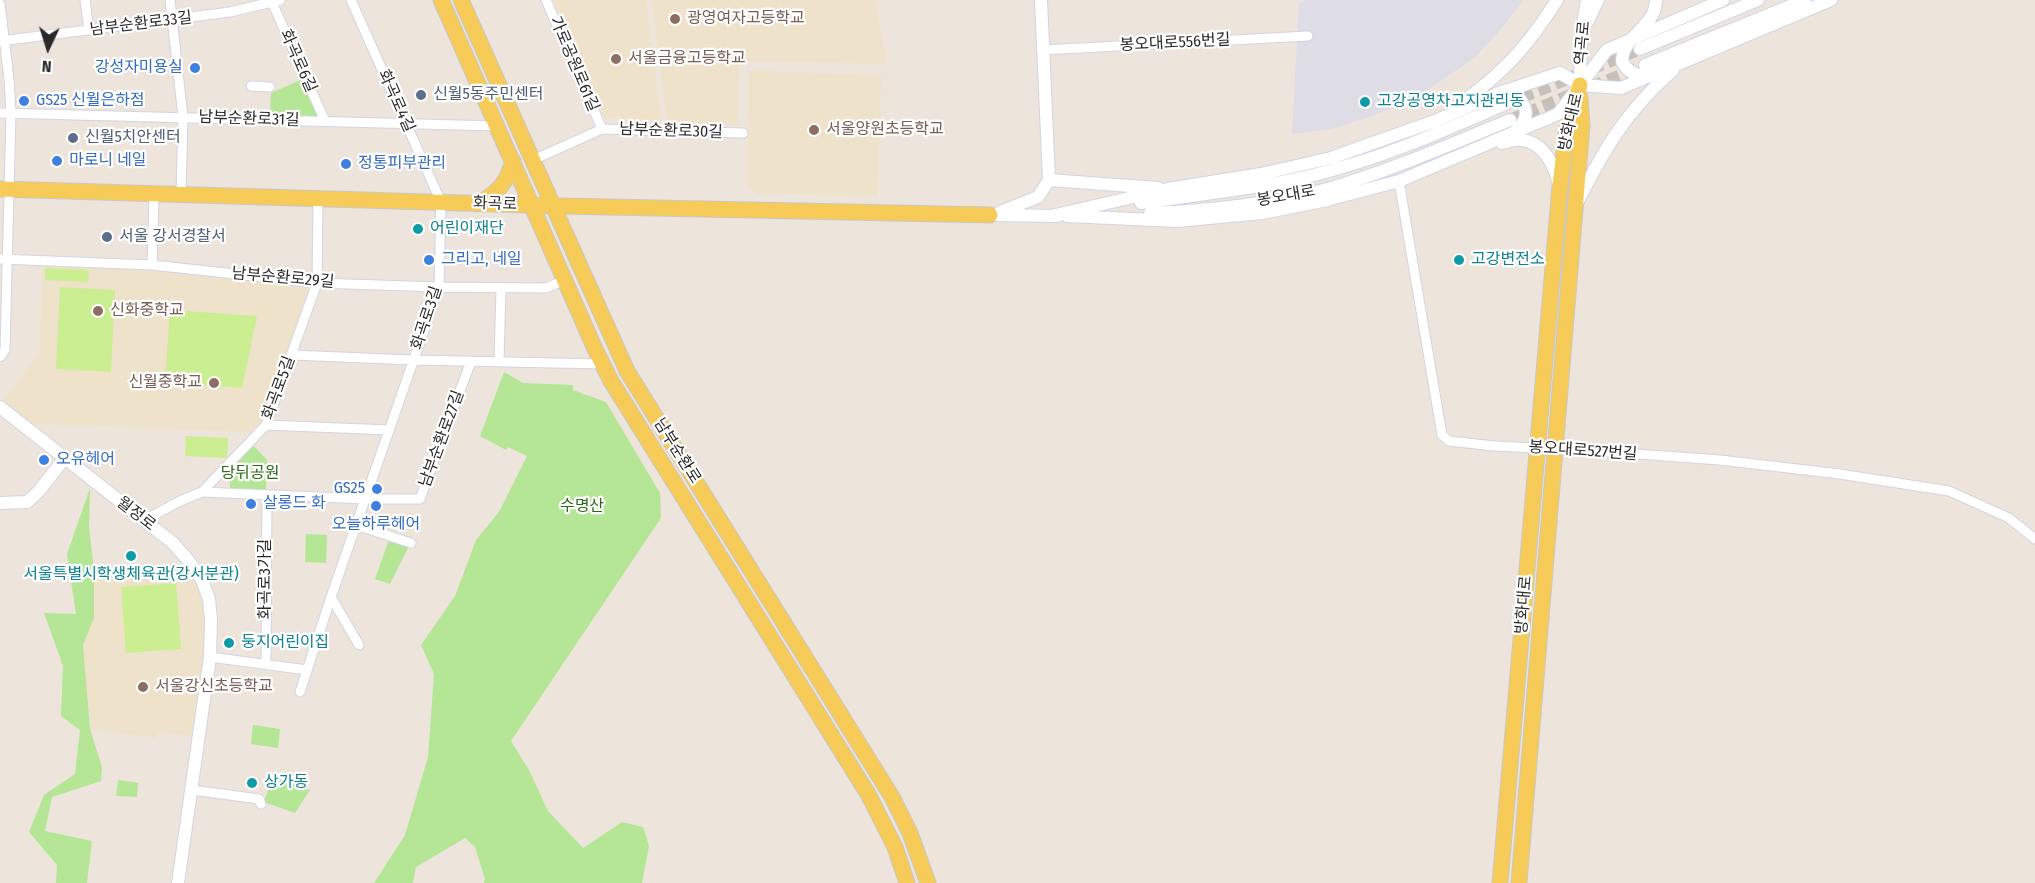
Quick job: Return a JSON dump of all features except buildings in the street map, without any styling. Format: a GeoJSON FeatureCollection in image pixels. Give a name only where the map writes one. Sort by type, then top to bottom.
{"type":"FeatureCollection","features":[{"type":"Feature","properties":{"kind":"main road","name":"남부순환로"},"geometry":{"type":"LineString","coordinates":[[441,0],[602,364],[878,811],[895,847],[908,883]]}},
{"type":"Feature","properties":{"kind":"main road","name":"남부순환로"},"geometry":{"type":"LineString","coordinates":[[461,0],[627,371],[892,797],[910,833],[928,883]]}},
{"type":"Feature","properties":{"kind":"main road","name":"방화대로"},"geometry":{"type":"LineString","coordinates":[[1500,883],[1560,186],[1567,128],[1580,86]]}},
{"type":"Feature","properties":{"kind":"main road","name":"방화대로"},"geometry":{"type":"LineString","coordinates":[[1519,883],[1582,126],[1580,86]]}},
{"type":"Feature","properties":{"kind":"main road"},"geometry":{"type":"LineString","coordinates":[[505,144],[512,144],[523,164],[529,163],[532,157]]}},
{"type":"Feature","properties":{"kind":"main road"},"geometry":{"type":"LineString","coordinates":[[479,203],[499,190],[509,176],[513,161]]}},
{"type":"Feature","properties":{"kind":"main road","name":"화곡로"},"geometry":{"type":"LineString","coordinates":[[5,189],[554,206],[990,215]]}},
{"type":"Feature","properties":{"kind":"main road"},"geometry":{"type":"LineString","coordinates":[[556,260],[559,255],[563,255],[574,278],[580,285],[591,288]]}},
{"type":"Feature","properties":{"kind":"street"},"geometry":{"type":"LineString","coordinates":[[85,0],[89,30]]}},
{"type":"Feature","properties":{"kind":"street"},"geometry":{"type":"LineString","coordinates":[[170,0],[183,117],[181,194]]}},
{"type":"Feature","properties":{"kind":"street","name":"화곡로4길"},"geometry":{"type":"LineString","coordinates":[[351,0],[441,202]]}},
{"type":"Feature","properties":{"kind":"street","name":"가로공원로61길"},"geometry":{"type":"LineString","coordinates":[[546,0],[602,129]]}},
{"type":"Feature","properties":{"kind":"street"},"geometry":{"type":"LineString","coordinates":[[990,215],[1038,197],[1049,180],[1041,0]]}},
{"type":"Feature","properties":{"kind":"street"},"geometry":{"type":"LineString","coordinates":[[1435,122],[1504,70],[1524,49],[1557,0]]}},
{"type":"Feature","properties":{"kind":"street","name":"역곡로"},"geometry":{"type":"LineString","coordinates":[[1580,86],[1581,36],[1587,0]]}},
{"type":"Feature","properties":{"kind":"street"},"geometry":{"type":"LineString","coordinates":[[1581,36],[1598,0]]}},
{"type":"Feature","properties":{"kind":"street"},"geometry":{"type":"LineString","coordinates":[[1656,0],[1656,9],[1652,17],[1625,45],[1622,52],[1622,61],[1632,73],[1639,76],[1805,0]]}},
{"type":"Feature","properties":{"kind":"street"},"geometry":{"type":"LineString","coordinates":[[1051,216],[1177,221],[1262,213],[1327,200],[1399,181],[1558,114],[1607,50],[1723,0]]}},
{"type":"Feature","properties":{"kind":"street"},"geometry":{"type":"LineString","coordinates":[[1640,49],[1758,0]]}},
{"type":"Feature","properties":{"kind":"street"},"geometry":{"type":"LineString","coordinates":[[1051,216],[1168,189],[1261,174],[1332,158],[1502,99],[1560,73],[1580,86],[1621,88],[1648,70],[1682,63],[1831,0]]}},
{"type":"Feature","properties":{"kind":"street","name":"남부순환로33길"},"geometry":{"type":"LineString","coordinates":[[2,41],[230,12],[274,1]]}},
{"type":"Feature","properties":{"kind":"street","name":"화곡로6길"},"geometry":{"type":"LineString","coordinates":[[274,1],[325,121]]}},
{"type":"Feature","properties":{"kind":"street"},"geometry":{"type":"LineString","coordinates":[[0,4],[11,113],[5,189],[6,350],[0,357]]}},
{"type":"Feature","properties":{"kind":"street","name":"봉오대로556번길"},"geometry":{"type":"LineString","coordinates":[[1043,50],[1308,36]]}},
{"type":"Feature","properties":{"kind":"street"},"geometry":{"type":"LineString","coordinates":[[1574,209],[1590,176],[1625,119],[1647,94],[1682,63]]}},
{"type":"Feature","properties":{"kind":"street","name":"남부순환로31길"},"geometry":{"type":"LineString","coordinates":[[251,86],[270,87]]}},
{"type":"Feature","properties":{"kind":"street"},"geometry":{"type":"LineString","coordinates":[[1502,99],[1517,96],[1526,108],[1526,117],[1515,132]]}},
{"type":"Feature","properties":{"kind":"street","name":"봉오대로"},"geometry":{"type":"LineString","coordinates":[[1051,216],[1292,181],[1343,168],[1393,151],[1502,99]]}},
{"type":"Feature","properties":{"kind":"street","name":"남부순환로31길"},"geometry":{"type":"LineString","coordinates":[[0,113],[497,126]]}},
{"type":"Feature","properties":{"kind":"street","name":"봉오대로"},"geometry":{"type":"LineString","coordinates":[[990,215],[1051,216],[1177,212],[1275,200],[1329,188],[1393,167],[1510,120]]}},
{"type":"Feature","properties":{"kind":"street","name":"남부순환로30길"},"geometry":{"type":"LineString","coordinates":[[532,157],[602,129],[743,133]]}},
{"type":"Feature","properties":{"kind":"street"},"geometry":{"type":"LineString","coordinates":[[1486,145],[1520,140],[1530,143],[1546,153],[1555,169],[1560,186]]}},
{"type":"Feature","properties":{"kind":"street"},"geometry":{"type":"LineString","coordinates":[[1049,180],[1168,189]]}},
{"type":"Feature","properties":{"kind":"street","name":"봉오대로527번길"},"geometry":{"type":"LineString","coordinates":[[1399,181],[1442,435],[1449,441],[1494,446],[1720,460],[1949,490],[2009,518],[2035,539]]}},
{"type":"Feature","properties":{"kind":"street"},"geometry":{"type":"LineString","coordinates":[[152,265],[154,194]]}},
{"type":"Feature","properties":{"kind":"street","name":"화곡로5길"},"geometry":{"type":"LineString","coordinates":[[145,520],[202,492],[266,425],[317,283],[318,198]]}},
{"type":"Feature","properties":{"kind":"street","name":"화곡로3길"},"geometry":{"type":"LineString","coordinates":[[300,692],[439,287],[441,202]]}},
{"type":"Feature","properties":{"kind":"street","name":"남부순환로29길"},"geometry":{"type":"LineString","coordinates":[[4,259],[152,265],[317,283],[546,288],[565,280]]}},
{"type":"Feature","properties":{"kind":"street"},"geometry":{"type":"LineString","coordinates":[[499,362],[501,288]]}},
{"type":"Feature","properties":{"kind":"street"},"geometry":{"type":"LineString","coordinates":[[291,355],[602,364]]}},
{"type":"Feature","properties":{"kind":"street","name":"남부순환로27길"},"geometry":{"type":"LineString","coordinates":[[365,499],[420,499],[471,361]]}},
{"type":"Feature","properties":{"kind":"street","name":"월정로"},"geometry":{"type":"LineString","coordinates":[[0,407],[172,543],[202,580],[209,599],[210,657],[178,883]]}},
{"type":"Feature","properties":{"kind":"street"},"geometry":{"type":"LineString","coordinates":[[266,425],[389,430]]}},
{"type":"Feature","properties":{"kind":"street"},"geometry":{"type":"LineString","coordinates":[[0,503],[27,501],[38,492],[65,458]]}},
{"type":"Feature","properties":{"kind":"street"},"geometry":{"type":"LineString","coordinates":[[202,492],[365,499]]}},
{"type":"Feature","properties":{"kind":"street","name":"화곡로3가길"},"geometry":{"type":"LineString","coordinates":[[266,663],[267,495]]}},
{"type":"Feature","properties":{"kind":"street"},"geometry":{"type":"LineString","coordinates":[[356,525],[411,543]]}},
{"type":"Feature","properties":{"kind":"street"},"geometry":{"type":"LineString","coordinates":[[331,597],[359,645]]}},
{"type":"Feature","properties":{"kind":"street"},"geometry":{"type":"LineString","coordinates":[[210,657],[307,670]]}},
{"type":"Feature","properties":{"kind":"street"},"geometry":{"type":"LineString","coordinates":[[192,790],[259,799],[261,804]]}},
{"type":"Feature","properties":{"kind":"shaded area","name":"서울금융고등학교"},"geometry":{"type":"Polygon","coordinates":[[[554,0],[646,0],[661,121],[604,117],[554,0]]]}},
{"type":"Feature","properties":{"kind":"shaded area"},"geometry":{"type":"Polygon","coordinates":[[[652,0],[875,0],[887,64],[739,61],[737,125],[667,123],[652,0]]]}},
{"type":"Feature","properties":{"kind":"shaded area"},"geometry":{"type":"Polygon","coordinates":[[[1306,0],[1524,0],[1474,58],[1416,98],[1332,129],[1292,134],[1299,4],[1306,0]]]}},
{"type":"Feature","properties":{"kind":"shaded area","name":"서울양원초등학교"},"geometry":{"type":"Polygon","coordinates":[[[753,70],[881,76],[878,196],[756,194],[748,185],[749,74],[753,70]]]}},
{"type":"Feature","properties":{"kind":"shaded area"},"geometry":{"type":"Polygon","coordinates":[[[42,266],[158,270],[306,286],[308,292],[264,421],[253,432],[32,424],[3,401],[40,352],[42,266]]]}},
{"type":"Feature","properties":{"kind":"shaded area","name":"서울강신초등학교"},"geometry":{"type":"Polygon","coordinates":[[[183,567],[194,579],[203,603],[206,638],[191,736],[160,732],[155,738],[90,729],[83,645],[94,618],[94,574],[183,567]]]}},
{"type":"Feature","properties":{"kind":"green space"},"geometry":{"type":"Polygon","coordinates":[[[303,79],[320,118],[270,116],[271,93],[303,79]]]}},
{"type":"Feature","properties":{"kind":"green space"},"geometry":{"type":"Polygon","coordinates":[[[45,268],[89,270],[88,282],[45,280],[45,268]]]}},
{"type":"Feature","properties":{"kind":"green space"},"geometry":{"type":"Polygon","coordinates":[[[60,287],[115,290],[111,372],[56,369],[60,287]]]}},
{"type":"Feature","properties":{"kind":"green space"},"geometry":{"type":"Polygon","coordinates":[[[170,310],[257,316],[242,388],[165,382],[170,310]]]}},
{"type":"Feature","properties":{"kind":"green space","name":"수명산"},"geometry":{"type":"Polygon","coordinates":[[[504,372],[523,383],[573,385],[573,390],[606,402],[660,493],[661,518],[511,741],[529,770],[548,811],[583,848],[622,822],[643,827],[649,846],[642,883],[484,883],[485,879],[475,847],[465,838],[416,867],[413,883],[374,883],[405,835],[428,757],[434,674],[421,645],[455,596],[476,540],[499,512],[527,456],[508,447],[506,450],[480,436],[504,372]]]}},
{"type":"Feature","properties":{"kind":"green space"},"geometry":{"type":"Polygon","coordinates":[[[186,436],[228,438],[227,458],[185,456],[186,436]]]}},
{"type":"Feature","properties":{"kind":"green space","name":"당뒤공원"},"geometry":{"type":"Polygon","coordinates":[[[254,446],[267,460],[266,491],[230,490],[230,479],[221,478],[254,446]]]}},
{"type":"Feature","properties":{"kind":"green space"},"geometry":{"type":"Polygon","coordinates":[[[90,488],[89,527],[94,570],[94,618],[83,645],[90,729],[102,767],[101,781],[52,797],[45,831],[92,841],[87,883],[56,883],[57,865],[29,832],[44,795],[75,774],[80,730],[61,716],[63,666],[44,613],[76,614],[67,554],[90,488]]]}},
{"type":"Feature","properties":{"kind":"green space"},"geometry":{"type":"Polygon","coordinates":[[[306,534],[327,535],[326,563],[305,562],[306,534]]]}},
{"type":"Feature","properties":{"kind":"green space"},"geometry":{"type":"Polygon","coordinates":[[[389,540],[409,546],[390,584],[375,579],[389,540]]]}},
{"type":"Feature","properties":{"kind":"green space"},"geometry":{"type":"Polygon","coordinates":[[[176,583],[181,649],[126,653],[121,587],[176,583]]]}},
{"type":"Feature","properties":{"kind":"green space"},"geometry":{"type":"Polygon","coordinates":[[[253,725],[280,729],[278,748],[251,744],[253,725]]]}},
{"type":"Feature","properties":{"kind":"green space"},"geometry":{"type":"Polygon","coordinates":[[[273,777],[310,790],[295,813],[264,802],[273,777]]]}},
{"type":"Feature","properties":{"kind":"green space"},"geometry":{"type":"Polygon","coordinates":[[[118,780],[138,783],[137,797],[116,796],[118,780]]]}},
{"type":"Feature","properties":{"kind":"tunnel"},"geometry":{"type":"LineString","coordinates":[[1591,69],[1640,49]]}},
{"type":"Feature","properties":{"kind":"tunnel"},"geometry":{"type":"LineString","coordinates":[[1591,87],[1639,68]]}},
{"type":"Feature","properties":{"kind":"tunnel"},"geometry":{"type":"LineString","coordinates":[[1505,104],[1575,76]]}},
{"type":"Feature","properties":{"kind":"tunnel"},"geometry":{"type":"LineString","coordinates":[[1510,120],[1575,93]]}},
{"type":"Feature","properties":{"kind":"place","name":"광영여자고등학교"},"geometry":{"type":"Point","coordinates":[675,19]}},
{"type":"Feature","properties":{"kind":"place","name":"서울금융고등학교"},"geometry":{"type":"Point","coordinates":[616,59]}},
{"type":"Feature","properties":{"kind":"place","name":"강성자미용실"},"geometry":{"type":"Point","coordinates":[195,68]}},
{"type":"Feature","properties":{"kind":"place","name":"신월5동주민센터"},"geometry":{"type":"Point","coordinates":[421,95]}},
{"type":"Feature","properties":{"kind":"place","name":"GS25 신월은하점"},"geometry":{"type":"Point","coordinates":[24,101]}},
{"type":"Feature","properties":{"kind":"place","name":"고강공영차고지관리동"},"geometry":{"type":"Point","coordinates":[1365,102]}},
{"type":"Feature","properties":{"kind":"place","name":"서울양원초등학교"},"geometry":{"type":"Point","coordinates":[814,130]}},
{"type":"Feature","properties":{"kind":"place","name":"신월5치안센터"},"geometry":{"type":"Point","coordinates":[73,138]}},
{"type":"Feature","properties":{"kind":"place","name":"마로니 네일"},"geometry":{"type":"Point","coordinates":[57,161]}},
{"type":"Feature","properties":{"kind":"place","name":"정통피부관리"},"geometry":{"type":"Point","coordinates":[346,164]}},
{"type":"Feature","properties":{"kind":"place","name":"어린이재단"},"geometry":{"type":"Point","coordinates":[418,229]}},
{"type":"Feature","properties":{"kind":"place","name":"서울 강서경찰서"},"geometry":{"type":"Point","coordinates":[107,237]}},
{"type":"Feature","properties":{"kind":"place","name":"그리고, 네일"},"geometry":{"type":"Point","coordinates":[429,260]}},
{"type":"Feature","properties":{"kind":"place","name":"고강변전소"},"geometry":{"type":"Point","coordinates":[1459,260]}},
{"type":"Feature","properties":{"kind":"place","name":"신화중학교"},"geometry":{"type":"Point","coordinates":[98,311]}},
{"type":"Feature","properties":{"kind":"place","name":"신월중학교"},"geometry":{"type":"Point","coordinates":[214,383]}},
{"type":"Feature","properties":{"kind":"place","name":"오유헤어"},"geometry":{"type":"Point","coordinates":[44,460]}},
{"type":"Feature","properties":{"kind":"place","name":"GS25"},"geometry":{"type":"Point","coordinates":[377,489]}},
{"type":"Feature","properties":{"kind":"place","name":"살롱드 화"},"geometry":{"type":"Point","coordinates":[251,504]}},
{"type":"Feature","properties":{"kind":"place","name":"오늘하루헤어"},"geometry":{"type":"Point","coordinates":[376,506]}},
{"type":"Feature","properties":{"kind":"place","name":"서울특별시학생체육관(강서분관)"},"geometry":{"type":"Point","coordinates":[131,556]}},
{"type":"Feature","properties":{"kind":"place","name":"둥지어린이집"},"geometry":{"type":"Point","coordinates":[229,643]}},
{"type":"Feature","properties":{"kind":"place","name":"서울강신초등학교"},"geometry":{"type":"Point","coordinates":[143,687]}},
{"type":"Feature","properties":{"kind":"place","name":"상가동"},"geometry":{"type":"Point","coordinates":[252,783]}}]}
